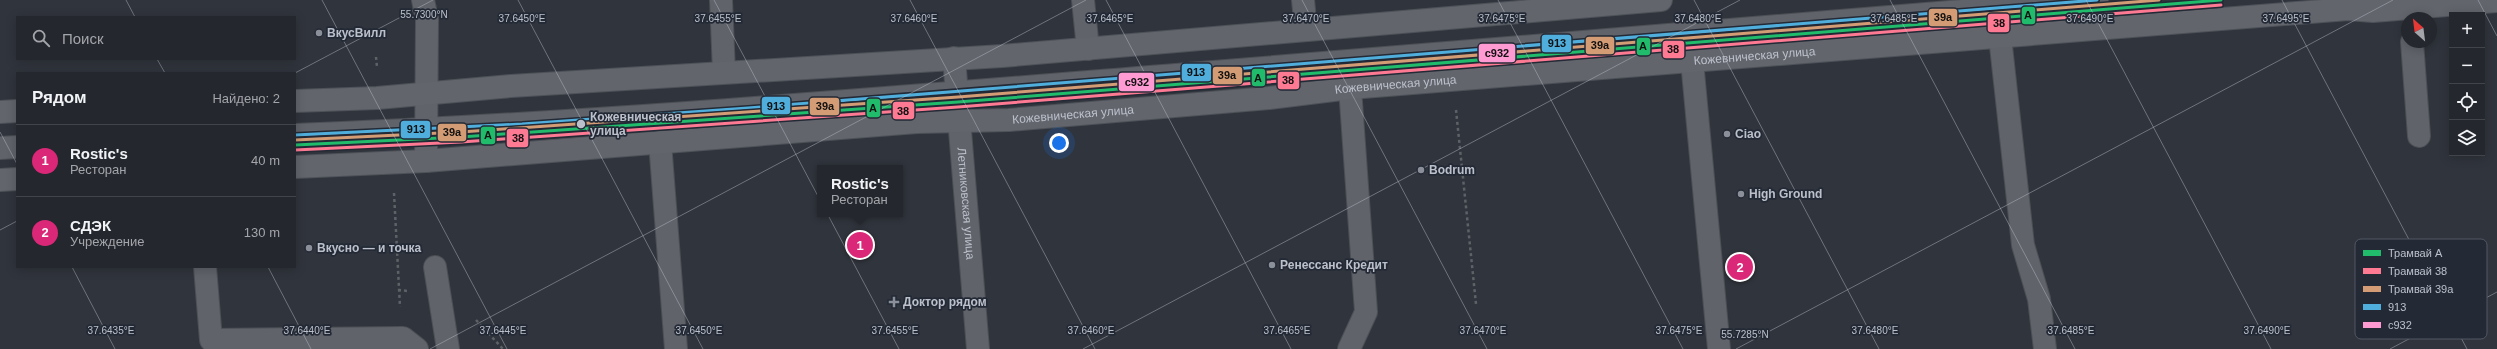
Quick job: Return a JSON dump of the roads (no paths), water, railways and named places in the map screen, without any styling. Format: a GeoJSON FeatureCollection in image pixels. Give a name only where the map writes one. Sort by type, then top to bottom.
{"type":"FeatureCollection","features":[{"type":"Feature","properties":{"kind":"main road"},"geometry":{"type":"LineString","coordinates":[[296,101],[426,94],[510,86],[1088,49],[1661,0]]}},
{"type":"Feature","properties":{"kind":"main road","name":"Кожевническая улица"},"geometry":{"type":"LineString","coordinates":[[2417,12],[2497,1]]}},
{"type":"Feature","properties":{"kind":"main road","name":"Кожевническая улица"},"geometry":{"type":"LineString","coordinates":[[296,167],[426,161],[959,120],[1009,120],[1269,98],[1350,88],[2348,9],[2401,13]]}},
{"type":"Feature","properties":{"kind":"main road"},"geometry":{"type":"LineString","coordinates":[[0,112],[16,111]]}},
{"type":"Feature","properties":{"kind":"main road"},"geometry":{"type":"LineString","coordinates":[[0,180],[16,179]]}},
{"type":"Feature","properties":{"kind":"street"},"geometry":{"type":"LineString","coordinates":[[423,0],[427,19],[426,161]]}},
{"type":"Feature","properties":{"kind":"street"},"geometry":{"type":"LineString","coordinates":[[721,0],[724,72]]}},
{"type":"Feature","properties":{"kind":"street"},"geometry":{"type":"LineString","coordinates":[[1083,0],[1088,49]]}},
{"type":"Feature","properties":{"kind":"street"},"geometry":{"type":"LineString","coordinates":[[1303,0],[1306,30]]}},
{"type":"Feature","properties":{"kind":"street"},"geometry":{"type":"LineString","coordinates":[[296,136],[426,130],[957,93],[2097,0]]}},
{"type":"Feature","properties":{"kind":"street"},"geometry":{"type":"LineString","coordinates":[[2000,37],[2023,245],[2039,298],[2045,349]]}},
{"type":"Feature","properties":{"kind":"street"},"geometry":{"type":"LineString","coordinates":[[2412,48],[2419,136]]}},
{"type":"Feature","properties":{"kind":"street","name":"Летниковская улица"},"geometry":{"type":"LineString","coordinates":[[954,58],[978,349]]}},
{"type":"Feature","properties":{"kind":"street"},"geometry":{"type":"LineString","coordinates":[[1692,61],[1719,349]]}},
{"type":"Feature","properties":{"kind":"street"},"geometry":{"type":"LineString","coordinates":[[1349,349],[1366,312],[1350,88]]}},
{"type":"Feature","properties":{"kind":"street"},"geometry":{"type":"LineString","coordinates":[[660,142],[676,349]]}},
{"type":"Feature","properties":{"kind":"street"},"geometry":{"type":"LineString","coordinates":[[0,148],[16,147]]}},
{"type":"Feature","properties":{"kind":"street"},"geometry":{"type":"LineString","coordinates":[[435,267],[448,349]]}},
{"type":"Feature","properties":{"kind":"street"},"geometry":{"type":"LineString","coordinates":[[205,268],[211,340],[403,338],[416,349]]}},
{"type":"Feature","properties":{"kind":"tram line","name":"39а"},"geometry":{"type":"LineString","coordinates":[[296,140],[461,132],[958,97],[2159,0]]}},
{"type":"Feature","properties":{"kind":"tram line","name":"А"},"geometry":{"type":"LineString","coordinates":[[296,145],[461,137],[958,102],[2221,0]]}},
{"type":"Feature","properties":{"kind":"tram line","name":"38"},"geometry":{"type":"LineString","coordinates":[[296,150],[461,142],[958,107],[2221,5]]}},
{"type":"Feature","properties":{"kind":"place","name":"ВкусВилл"},"geometry":{"type":"Point","coordinates":[319,33]}},
{"type":"Feature","properties":{"kind":"place","name":"Кожевническая улица"},"geometry":{"type":"Point","coordinates":[581,124]}},
{"type":"Feature","properties":{"kind":"place","name":"Ciao"},"geometry":{"type":"Point","coordinates":[1727,134]}},
{"type":"Feature","properties":{"kind":"place","name":"Bodrum"},"geometry":{"type":"Point","coordinates":[1421,170]}},
{"type":"Feature","properties":{"kind":"place","name":"High Ground"},"geometry":{"type":"Point","coordinates":[1741,194]}},
{"type":"Feature","properties":{"kind":"place","name":"Rostic's"},"geometry":{"type":"Point","coordinates":[860,245]}},
{"type":"Feature","properties":{"kind":"place","name":"Вкусно — и точка"},"geometry":{"type":"Point","coordinates":[309,248]}},
{"type":"Feature","properties":{"kind":"place","name":"Ренессанс Кредит"},"geometry":{"type":"Point","coordinates":[1272,265]}},
{"type":"Feature","properties":{"kind":"place","name":"СДЭК"},"geometry":{"type":"Point","coordinates":[1740,267]}},
{"type":"Feature","properties":{"kind":"place","name":"Доктор рядом"},"geometry":{"type":"Point","coordinates":[894,302]}}]}
